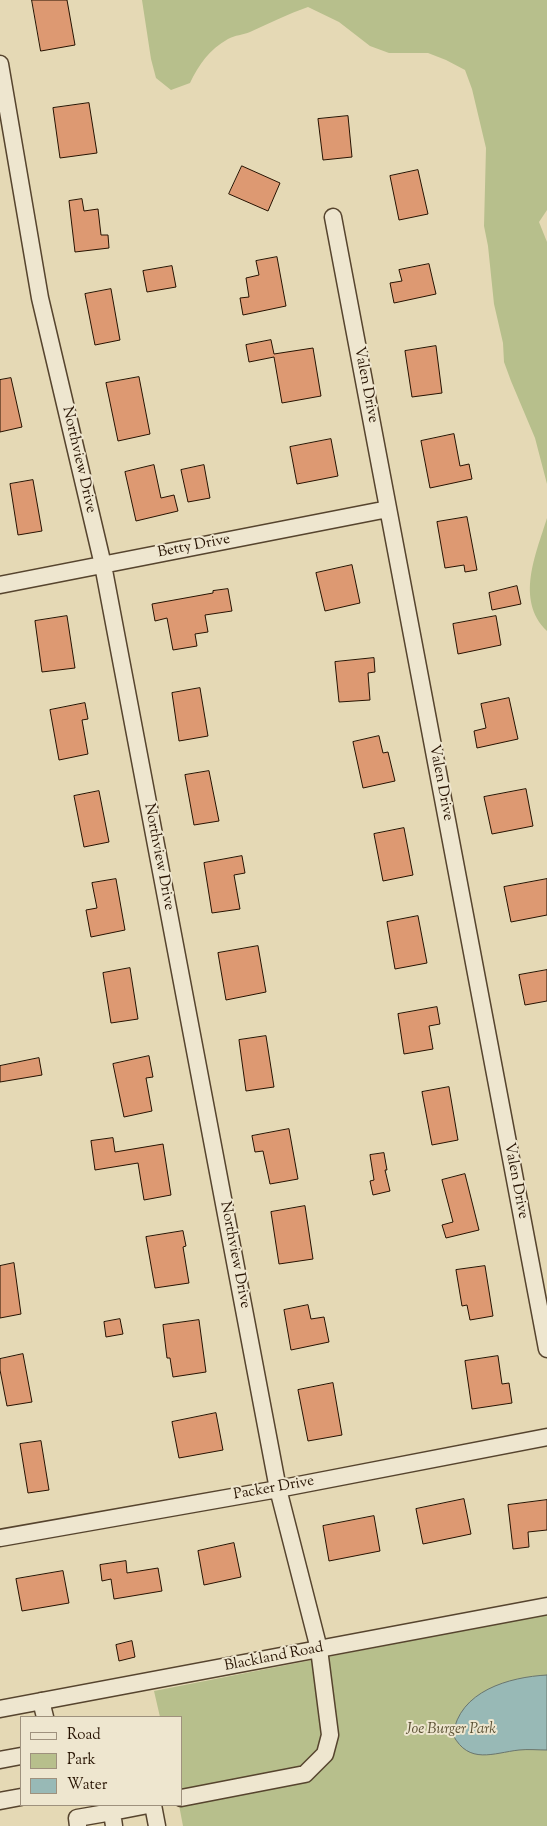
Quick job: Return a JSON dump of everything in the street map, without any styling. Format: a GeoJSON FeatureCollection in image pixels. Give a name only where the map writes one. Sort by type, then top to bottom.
{"type":"FeatureCollection","features":[{"type":"Feature","properties":{"kind":"street","name":"Northview Drive"},"geometry":{"type":"LineString","coordinates":[[0,64],[40,298],[103,565],[278,1489],[319,1649],[330,1735],[325,1754],[305,1774],[182,1798]]}},
{"type":"Feature","properties":{"kind":"street","name":"Valen Drive"},"geometry":{"type":"LineString","coordinates":[[333,217],[547,1349]]}},
{"type":"Feature","properties":{"kind":"street","name":"Betty Drive"},"geometry":{"type":"LineString","coordinates":[[0,585],[388,509]]}},
{"type":"Feature","properties":{"kind":"street","name":"Packer Drive"},"geometry":{"type":"LineString","coordinates":[[0,1538],[278,1489],[547,1437]]}},
{"type":"Feature","properties":{"kind":"street","name":"Blackland Road"},"geometry":{"type":"LineString","coordinates":[[0,1709],[547,1606]]}},
{"type":"Feature","properties":{"kind":"street"},"geometry":{"type":"LineString","coordinates":[[41,1701],[45,1716]]}},
{"type":"Feature","properties":{"kind":"street"},"geometry":{"type":"LineString","coordinates":[[0,1760],[20,1756]]}},
{"type":"Feature","properties":{"kind":"street"},"geometry":{"type":"LineString","coordinates":[[0,1801],[20,1797]]}},
{"type":"Feature","properties":{"kind":"street"},"geometry":{"type":"LineString","coordinates":[[78,1826],[77,1818],[113,1819],[146,1806]]}},
{"type":"Feature","properties":{"kind":"street"},"geometry":{"type":"LineString","coordinates":[[153,1806],[157,1826]]}},
{"type":"Feature","properties":{"kind":"green space"},"geometry":{"type":"Polygon","coordinates":[[[142,0],[547,0],[547,210],[539,222],[547,242],[547,484],[535,438],[504,362],[503,343],[494,304],[484,226],[486,148],[472,89],[465,70],[428,53],[389,53],[370,46],[339,22],[308,7],[250,32],[228,39],[205,58],[190,83],[171,90],[156,78],[151,59],[142,0]]]}},
{"type":"Feature","properties":{"kind":"green space"},"geometry":{"type":"Polygon","coordinates":[[[547,518],[547,631],[537,619],[530,591],[534,561],[547,518]]]}},
{"type":"Feature","properties":{"kind":"green space","name":"Joe Burger Park"},"geometry":{"type":"Polygon","coordinates":[[[547,1614],[547,1826],[183,1826],[179,1806],[182,1806],[182,1716],[160,1716],[154,1691],[547,1614]]]}},
{"type":"Feature","properties":{"kind":"water"},"geometry":{"type":"Polygon","coordinates":[[[547,1675],[547,1750],[522,1750],[482,1755],[474,1754],[459,1744],[453,1735],[457,1720],[465,1707],[475,1697],[502,1683],[532,1676],[547,1675]]]}},
{"type":"Feature","properties":{"kind":"building"},"geometry":{"type":"Polygon","coordinates":[[[32,0],[67,0],[75,45],[41,51],[32,0]]]}},
{"type":"Feature","properties":{"kind":"building"},"geometry":{"type":"Polygon","coordinates":[[[89,103],[97,153],[60,158],[53,108],[89,103]]]}},
{"type":"Feature","properties":{"kind":"building"},"geometry":{"type":"Polygon","coordinates":[[[348,116],[352,157],[323,160],[318,119],[348,116]]]}},
{"type":"Feature","properties":{"kind":"building"},"geometry":{"type":"Polygon","coordinates":[[[242,166],[280,183],[268,211],[229,194],[242,166]]]}},
{"type":"Feature","properties":{"kind":"building"},"geometry":{"type":"Polygon","coordinates":[[[418,170],[428,214],[399,220],[390,176],[418,170]]]}},
{"type":"Feature","properties":{"kind":"building"},"geometry":{"type":"Polygon","coordinates":[[[82,199],[84,211],[98,209],[101,235],[108,235],[109,248],[75,252],[69,201],[82,199]]]}},
{"type":"Feature","properties":{"kind":"building"},"geometry":{"type":"Polygon","coordinates":[[[277,257],[286,306],[243,315],[240,298],[249,297],[246,278],[259,275],[256,261],[277,257]]]}},
{"type":"Feature","properties":{"kind":"building"},"geometry":{"type":"Polygon","coordinates":[[[429,264],[436,294],[394,303],[390,283],[402,281],[399,270],[429,264]]]}},
{"type":"Feature","properties":{"kind":"building"},"geometry":{"type":"Polygon","coordinates":[[[172,266],[176,287],[147,292],[143,271],[172,266]]]}},
{"type":"Feature","properties":{"kind":"building"},"geometry":{"type":"Polygon","coordinates":[[[111,289],[120,340],[95,345],[85,294],[111,289]]]}},
{"type":"Feature","properties":{"kind":"building"},"geometry":{"type":"Polygon","coordinates":[[[271,340],[274,354],[313,348],[321,396],[282,403],[274,357],[249,362],[246,345],[271,340]]]}},
{"type":"Feature","properties":{"kind":"building"},"geometry":{"type":"Polygon","coordinates":[[[436,346],[442,393],[412,397],[405,351],[436,346]]]}},
{"type":"Feature","properties":{"kind":"building"},"geometry":{"type":"Polygon","coordinates":[[[139,377],[150,434],[118,441],[106,383],[139,377]]]}},
{"type":"Feature","properties":{"kind":"building"},"geometry":{"type":"Polygon","coordinates":[[[11,378],[22,427],[0,432],[0,380],[11,378]]]}},
{"type":"Feature","properties":{"kind":"building"},"geometry":{"type":"Polygon","coordinates":[[[454,434],[460,466],[469,464],[472,479],[430,488],[421,441],[454,434]]]}},
{"type":"Feature","properties":{"kind":"building"},"geometry":{"type":"Polygon","coordinates":[[[331,439],[338,476],[297,484],[290,447],[331,439]]]}},
{"type":"Feature","properties":{"kind":"building"},"geometry":{"type":"Polygon","coordinates":[[[154,465],[161,498],[174,495],[178,511],[136,521],[125,472],[154,465]]]}},
{"type":"Feature","properties":{"kind":"building"},"geometry":{"type":"Polygon","coordinates":[[[204,465],[210,498],[188,502],[181,470],[204,465]]]}},
{"type":"Feature","properties":{"kind":"building"},"geometry":{"type":"Polygon","coordinates":[[[33,480],[42,531],[18,535],[10,484],[33,480]]]}},
{"type":"Feature","properties":{"kind":"building"},"geometry":{"type":"Polygon","coordinates":[[[467,517],[477,570],[465,572],[464,565],[445,568],[437,522],[467,517]]]}},
{"type":"Feature","properties":{"kind":"building"},"geometry":{"type":"Polygon","coordinates":[[[352,565],[360,603],[325,611],[316,573],[352,565]]]}},
{"type":"Feature","properties":{"kind":"building"},"geometry":{"type":"Polygon","coordinates":[[[517,586],[521,604],[492,610],[489,593],[517,586]]]}},
{"type":"Feature","properties":{"kind":"building"},"geometry":{"type":"Polygon","coordinates":[[[228,589],[232,611],[205,615],[208,632],[195,634],[197,646],[173,650],[167,618],[155,621],[152,604],[228,589]]]}},
{"type":"Feature","properties":{"kind":"building"},"geometry":{"type":"Polygon","coordinates":[[[67,616],[75,668],[42,672],[35,621],[67,616]]]}},
{"type":"Feature","properties":{"kind":"building"},"geometry":{"type":"Polygon","coordinates":[[[496,616],[501,645],[458,654],[453,624],[496,616]]]}},
{"type":"Feature","properties":{"kind":"building"},"geometry":{"type":"Polygon","coordinates":[[[374,658],[375,672],[368,673],[370,700],[339,702],[335,662],[374,658]]]}},
{"type":"Feature","properties":{"kind":"building"},"geometry":{"type":"Polygon","coordinates":[[[200,688],[208,736],[179,741],[172,693],[200,688]]]}},
{"type":"Feature","properties":{"kind":"building"},"geometry":{"type":"Polygon","coordinates":[[[509,698],[518,739],[477,748],[474,731],[486,728],[481,704],[509,698]]]}},
{"type":"Feature","properties":{"kind":"building"},"geometry":{"type":"Polygon","coordinates":[[[85,703],[88,719],[82,720],[88,754],[59,760],[50,710],[85,703]]]}},
{"type":"Feature","properties":{"kind":"building"},"geometry":{"type":"Polygon","coordinates":[[[379,736],[383,753],[388,752],[395,781],[363,788],[353,742],[379,736]]]}},
{"type":"Feature","properties":{"kind":"building"},"geometry":{"type":"Polygon","coordinates":[[[209,771],[219,821],[194,825],[185,775],[209,771]]]}},
{"type":"Feature","properties":{"kind":"building"},"geometry":{"type":"Polygon","coordinates":[[[526,789],[533,826],[492,834],[484,797],[526,789]]]}},
{"type":"Feature","properties":{"kind":"building"},"geometry":{"type":"Polygon","coordinates":[[[99,791],[109,842],[84,847],[74,796],[99,791]]]}},
{"type":"Feature","properties":{"kind":"building"},"geometry":{"type":"Polygon","coordinates":[[[404,828],[413,875],[383,881],[374,834],[404,828]]]}},
{"type":"Feature","properties":{"kind":"building"},"geometry":{"type":"Polygon","coordinates":[[[242,856],[245,873],[234,875],[240,909],[212,913],[204,863],[242,856]]]}},
{"type":"Feature","properties":{"kind":"building"},"geometry":{"type":"Polygon","coordinates":[[[116,879],[125,930],[91,937],[86,910],[97,908],[92,883],[116,879]]]}},
{"type":"Feature","properties":{"kind":"building"},"geometry":{"type":"Polygon","coordinates":[[[547,879],[547,915],[511,922],[504,887],[547,879]]]}},
{"type":"Feature","properties":{"kind":"building"},"geometry":{"type":"Polygon","coordinates":[[[418,916],[427,963],[395,969],[387,922],[418,916]]]}},
{"type":"Feature","properties":{"kind":"building"},"geometry":{"type":"Polygon","coordinates":[[[258,946],[266,992],[226,1000],[218,953],[258,946]]]}},
{"type":"Feature","properties":{"kind":"building"},"geometry":{"type":"Polygon","coordinates":[[[130,968],[138,1019],[111,1023],[103,973],[130,968]]]}},
{"type":"Feature","properties":{"kind":"building"},"geometry":{"type":"Polygon","coordinates":[[[547,970],[547,1001],[525,1005],[519,975],[547,970]]]}},
{"type":"Feature","properties":{"kind":"building"},"geometry":{"type":"Polygon","coordinates":[[[437,1007],[440,1024],[429,1026],[433,1049],[404,1054],[398,1014],[437,1007]]]}},
{"type":"Feature","properties":{"kind":"building"},"geometry":{"type":"Polygon","coordinates":[[[266,1036],[274,1087],[246,1091],[239,1040],[266,1036]]]}},
{"type":"Feature","properties":{"kind":"building"},"geometry":{"type":"Polygon","coordinates":[[[149,1056],[153,1077],[146,1078],[152,1111],[124,1117],[113,1064],[149,1056]]]}},
{"type":"Feature","properties":{"kind":"building"},"geometry":{"type":"Polygon","coordinates":[[[39,1058],[42,1075],[0,1082],[0,1066],[39,1058]]]}},
{"type":"Feature","properties":{"kind":"building"},"geometry":{"type":"Polygon","coordinates":[[[449,1087],[458,1140],[432,1145],[422,1092],[449,1087]]]}},
{"type":"Feature","properties":{"kind":"building"},"geometry":{"type":"Polygon","coordinates":[[[289,1129],[298,1179],[270,1184],[263,1151],[255,1152],[252,1136],[289,1129]]]}},
{"type":"Feature","properties":{"kind":"building"},"geometry":{"type":"Polygon","coordinates":[[[113,1138],[115,1152],[163,1144],[171,1195],[144,1200],[138,1163],[95,1170],[91,1141],[113,1138]]]}},
{"type":"Feature","properties":{"kind":"building"},"geometry":{"type":"Polygon","coordinates":[[[384,1153],[387,1170],[385,1170],[390,1191],[373,1195],[370,1181],[374,1180],[370,1155],[384,1153]]]}},
{"type":"Feature","properties":{"kind":"building"},"geometry":{"type":"Polygon","coordinates":[[[465,1174],[479,1230],[446,1238],[442,1225],[453,1222],[442,1180],[465,1174]]]}},
{"type":"Feature","properties":{"kind":"building"},"geometry":{"type":"Polygon","coordinates":[[[305,1206],[313,1259],[279,1264],[271,1212],[305,1206]]]}},
{"type":"Feature","properties":{"kind":"building"},"geometry":{"type":"Polygon","coordinates":[[[183,1231],[186,1246],[183,1247],[189,1283],[155,1288],[146,1237],[183,1231]]]}},
{"type":"Feature","properties":{"kind":"building"},"geometry":{"type":"Polygon","coordinates":[[[14,1263],[21,1314],[0,1318],[0,1266],[14,1263]]]}},
{"type":"Feature","properties":{"kind":"building"},"geometry":{"type":"Polygon","coordinates":[[[485,1266],[493,1316],[470,1320],[467,1305],[462,1306],[456,1270],[485,1266]]]}},
{"type":"Feature","properties":{"kind":"building"},"geometry":{"type":"Polygon","coordinates":[[[308,1305],[311,1319],[324,1317],[329,1342],[291,1350],[284,1310],[308,1305]]]}},
{"type":"Feature","properties":{"kind":"building"},"geometry":{"type":"Polygon","coordinates":[[[120,1319],[123,1334],[106,1337],[104,1322],[120,1319]]]}},
{"type":"Feature","properties":{"kind":"building"},"geometry":{"type":"Polygon","coordinates":[[[199,1320],[206,1372],[173,1377],[170,1358],[167,1358],[163,1325],[199,1320]]]}},
{"type":"Feature","properties":{"kind":"building"},"geometry":{"type":"Polygon","coordinates":[[[23,1354],[32,1402],[7,1406],[0,1370],[0,1359],[23,1354]]]}},
{"type":"Feature","properties":{"kind":"building"},"geometry":{"type":"Polygon","coordinates":[[[498,1356],[502,1384],[509,1383],[512,1403],[472,1409],[465,1361],[498,1356]]]}},
{"type":"Feature","properties":{"kind":"building"},"geometry":{"type":"Polygon","coordinates":[[[333,1383],[342,1435],[308,1441],[298,1390],[333,1383]]]}},
{"type":"Feature","properties":{"kind":"building"},"geometry":{"type":"Polygon","coordinates":[[[216,1413],[223,1450],[179,1458],[172,1422],[216,1413]]]}},
{"type":"Feature","properties":{"kind":"building"},"geometry":{"type":"Polygon","coordinates":[[[41,1441],[49,1490],[28,1493],[20,1444],[41,1441]]]}},
{"type":"Feature","properties":{"kind":"building"},"geometry":{"type":"Polygon","coordinates":[[[464,1499],[471,1534],[423,1544],[416,1509],[464,1499]]]}},
{"type":"Feature","properties":{"kind":"building"},"geometry":{"type":"Polygon","coordinates":[[[547,1500],[547,1530],[528,1532],[529,1547],[513,1549],[508,1505],[547,1500]]]}},
{"type":"Feature","properties":{"kind":"building"},"geometry":{"type":"Polygon","coordinates":[[[374,1516],[380,1551],[329,1561],[323,1526],[374,1516]]]}},
{"type":"Feature","properties":{"kind":"building"},"geometry":{"type":"Polygon","coordinates":[[[234,1543],[241,1577],[204,1585],[198,1551],[234,1543]]]}},
{"type":"Feature","properties":{"kind":"building"},"geometry":{"type":"Polygon","coordinates":[[[126,1561],[127,1573],[158,1568],[162,1591],[114,1599],[111,1579],[102,1581],[100,1565],[126,1561]]]}},
{"type":"Feature","properties":{"kind":"building"},"geometry":{"type":"Polygon","coordinates":[[[63,1571],[69,1603],[22,1611],[16,1579],[63,1571]]]}},
{"type":"Feature","properties":{"kind":"building"},"geometry":{"type":"Polygon","coordinates":[[[132,1641],[135,1657],[119,1661],[116,1645],[132,1641]]]}}]}
